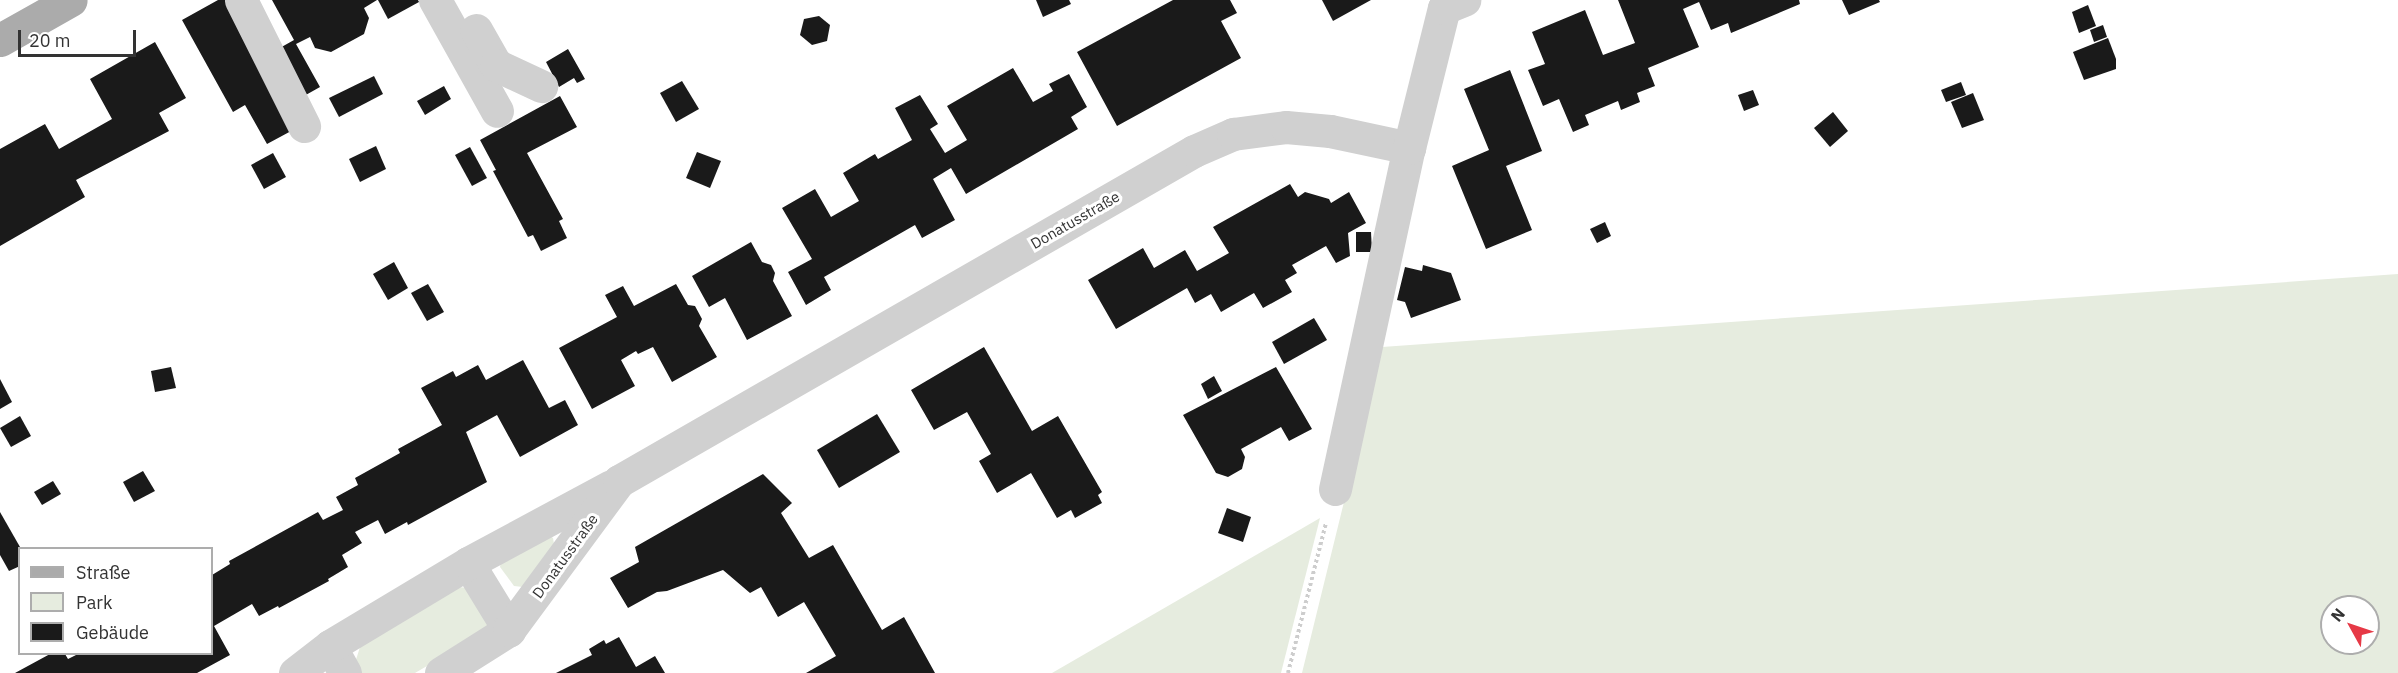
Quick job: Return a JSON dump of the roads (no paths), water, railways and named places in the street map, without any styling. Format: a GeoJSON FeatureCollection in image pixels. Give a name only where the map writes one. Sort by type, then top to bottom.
{"type":"FeatureCollection","features":[{"type":"Feature","properties":{"kind":"main road"},"geometry":{"type":"LineString","coordinates":[[0,40],[71,0]]}},
{"type":"Feature","properties":{"kind":"street"},"geometry":{"type":"LineString","coordinates":[[241,0],[304,126]]}},
{"type":"Feature","properties":{"kind":"street"},"geometry":{"type":"LineString","coordinates":[[435,0],[497,111]]}},
{"type":"Feature","properties":{"kind":"street"},"geometry":{"type":"LineString","coordinates":[[458,0],[496,66],[541,86]]}},
{"type":"Feature","properties":{"kind":"street"},"geometry":{"type":"LineString","coordinates":[[1335,489],[1409,148],[1450,3]]}},
{"type":"Feature","properties":{"kind":"street","name":"Donatusstraße"},"geometry":{"type":"LineString","coordinates":[[295,673],[337,659],[468,563],[620,481],[1169,165],[1219,139],[1250,131],[1286,127],[1330,131],[1409,148]]}},
{"type":"Feature","properties":{"kind":"street","name":"Donatusstraße"},"geometry":{"type":"LineString","coordinates":[[441,673],[509,630],[620,481]]}},
{"type":"Feature","properties":{"kind":"street"},"geometry":{"type":"LineString","coordinates":[[468,563],[509,630]]}}]}
